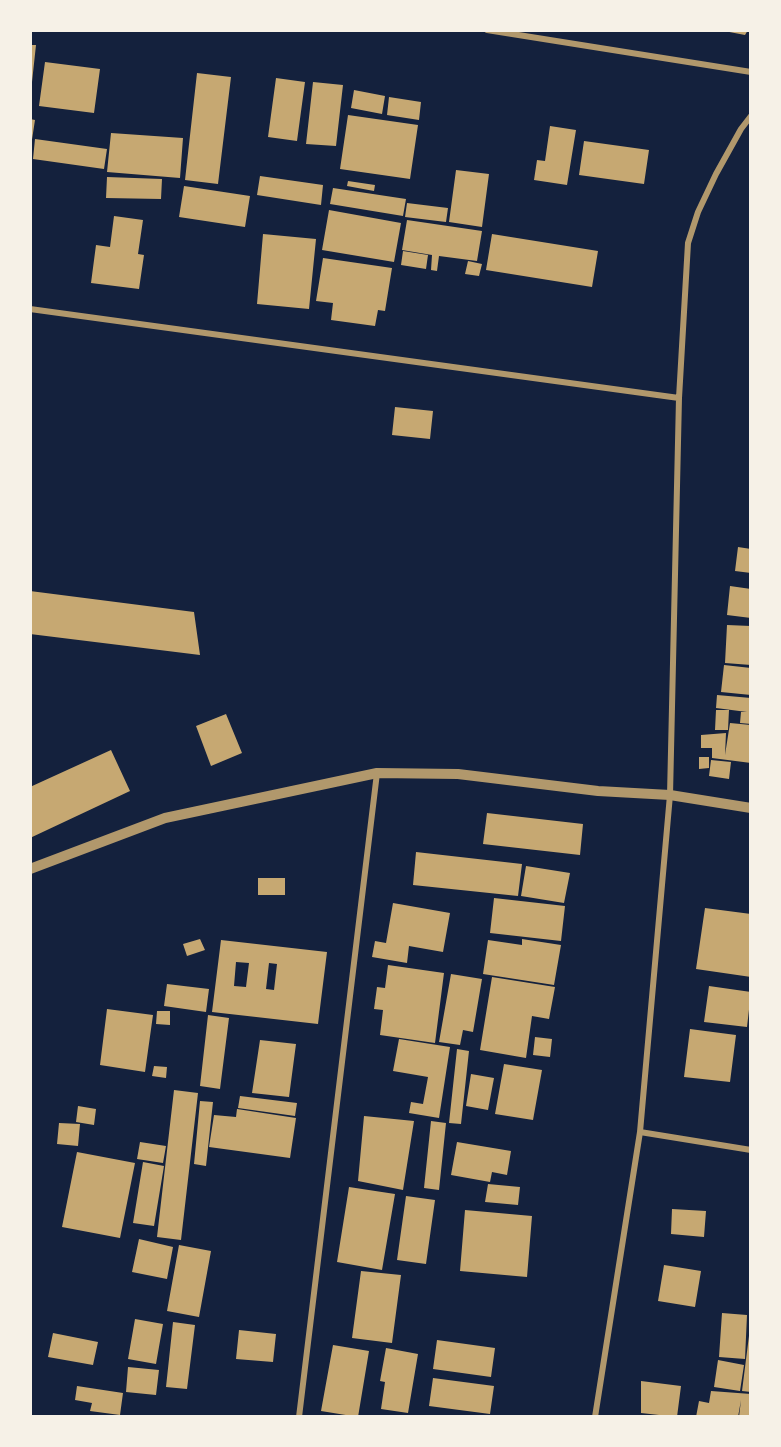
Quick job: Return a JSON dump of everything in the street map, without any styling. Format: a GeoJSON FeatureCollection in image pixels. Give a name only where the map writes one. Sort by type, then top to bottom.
{"type":"FeatureCollection","features":[{"type":"Feature","properties":{"kind":"street"},"geometry":{"type":"LineString","coordinates":[[487,30],[751,72]]}},
{"type":"Feature","properties":{"kind":"street"},"geometry":{"type":"LineString","coordinates":[[595,1417],[640,1132],[670,795],[679,398],[688,243],[698,212],[716,174],[741,129],[751,116]]}},
{"type":"Feature","properties":{"kind":"street"},"geometry":{"type":"LineString","coordinates":[[30,309],[679,398]]}},
{"type":"Feature","properties":{"kind":"street"},"geometry":{"type":"LineString","coordinates":[[299,1417],[377,773]]}},
{"type":"Feature","properties":{"kind":"street"},"geometry":{"type":"LineString","coordinates":[[30,869],[165,818],[377,773],[458,774],[598,790],[670,795],[751,808]]}},
{"type":"Feature","properties":{"kind":"street"},"geometry":{"type":"LineString","coordinates":[[640,1132],[751,1150]]}},
{"type":"Feature","properties":{"kind":"building"},"geometry":{"type":"Polygon","coordinates":[[[719,30],[748,30],[745,35],[719,30]]]}},
{"type":"Feature","properties":{"kind":"building"},"geometry":{"type":"Polygon","coordinates":[[[30,45],[36,45],[32,82],[30,82],[30,45]]]}},
{"type":"Feature","properties":{"kind":"building"},"geometry":{"type":"Polygon","coordinates":[[[45,62],[100,69],[94,113],[39,106],[45,62]]]}},
{"type":"Feature","properties":{"kind":"building"},"geometry":{"type":"Polygon","coordinates":[[[197,73],[231,77],[218,184],[185,180],[197,73]]]}},
{"type":"Feature","properties":{"kind":"building"},"geometry":{"type":"Polygon","coordinates":[[[276,78],[305,82],[297,141],[268,137],[276,78]]]}},
{"type":"Feature","properties":{"kind":"building"},"geometry":{"type":"Polygon","coordinates":[[[313,82],[343,85],[336,146],[306,144],[313,82]]]}},
{"type":"Feature","properties":{"kind":"building"},"geometry":{"type":"Polygon","coordinates":[[[354,90],[385,96],[382,114],[351,108],[354,90]]]}},
{"type":"Feature","properties":{"kind":"building"},"geometry":{"type":"Polygon","coordinates":[[[389,97],[421,102],[419,120],[387,115],[389,97]]]}},
{"type":"Feature","properties":{"kind":"building"},"geometry":{"type":"Polygon","coordinates":[[[348,115],[418,125],[410,179],[340,169],[348,115]]]}},
{"type":"Feature","properties":{"kind":"building"},"geometry":{"type":"Polygon","coordinates":[[[30,119],[35,120],[31,146],[30,146],[30,119]]]}},
{"type":"Feature","properties":{"kind":"building"},"geometry":{"type":"Polygon","coordinates":[[[550,126],[576,130],[567,185],[534,180],[537,160],[545,161],[550,126]]]}},
{"type":"Feature","properties":{"kind":"building"},"geometry":{"type":"Polygon","coordinates":[[[111,133],[183,138],[180,178],[107,172],[111,133]]]}},
{"type":"Feature","properties":{"kind":"building"},"geometry":{"type":"Polygon","coordinates":[[[35,139],[107,149],[104,169],[33,159],[35,139]]]}},
{"type":"Feature","properties":{"kind":"building"},"geometry":{"type":"Polygon","coordinates":[[[584,141],[649,150],[644,184],[579,175],[584,141]]]}},
{"type":"Feature","properties":{"kind":"building"},"geometry":{"type":"Polygon","coordinates":[[[456,170],[489,174],[482,227],[449,222],[456,170]]]}},
{"type":"Feature","properties":{"kind":"building"},"geometry":{"type":"Polygon","coordinates":[[[260,176],[323,185],[321,205],[257,195],[260,176]]]}},
{"type":"Feature","properties":{"kind":"building"},"geometry":{"type":"Polygon","coordinates":[[[107,177],[162,179],[161,199],[106,198],[107,177]]]}},
{"type":"Feature","properties":{"kind":"building"},"geometry":{"type":"Polygon","coordinates":[[[348,181],[375,185],[374,191],[347,186],[348,181]]]}},
{"type":"Feature","properties":{"kind":"building"},"geometry":{"type":"Polygon","coordinates":[[[184,186],[250,196],[245,227],[179,217],[184,186]]]}},
{"type":"Feature","properties":{"kind":"building"},"geometry":{"type":"Polygon","coordinates":[[[333,188],[406,199],[403,216],[330,204],[333,188]]]}},
{"type":"Feature","properties":{"kind":"building"},"geometry":{"type":"Polygon","coordinates":[[[407,203],[448,208],[446,222],[405,217],[407,203]]]}},
{"type":"Feature","properties":{"kind":"building"},"geometry":{"type":"Polygon","coordinates":[[[329,210],[401,223],[394,262],[322,250],[329,210]]]}},
{"type":"Feature","properties":{"kind":"building"},"geometry":{"type":"Polygon","coordinates":[[[114,216],[143,220],[138,254],[144,255],[139,289],[91,283],[96,245],[110,247],[114,216]]]}},
{"type":"Feature","properties":{"kind":"building"},"geometry":{"type":"Polygon","coordinates":[[[407,220],[482,231],[477,261],[439,256],[437,271],[431,270],[432,255],[402,250],[407,220]]]}},
{"type":"Feature","properties":{"kind":"building"},"geometry":{"type":"Polygon","coordinates":[[[263,234],[316,239],[309,309],[257,304],[263,234]]]}},
{"type":"Feature","properties":{"kind":"building"},"geometry":{"type":"Polygon","coordinates":[[[492,234],[598,251],[592,287],[486,270],[492,234]]]}},
{"type":"Feature","properties":{"kind":"building"},"geometry":{"type":"Polygon","coordinates":[[[403,251],[428,255],[426,269],[401,265],[403,251]]]}},
{"type":"Feature","properties":{"kind":"building"},"geometry":{"type":"Polygon","coordinates":[[[323,258],[392,268],[385,311],[378,310],[375,326],[331,320],[333,303],[316,301],[323,258]]]}},
{"type":"Feature","properties":{"kind":"building"},"geometry":{"type":"Polygon","coordinates":[[[468,261],[482,264],[479,276],[465,274],[468,261]]]}},
{"type":"Feature","properties":{"kind":"building"},"geometry":{"type":"Polygon","coordinates":[[[395,407],[433,411],[430,439],[392,435],[395,407]]]}},
{"type":"Feature","properties":{"kind":"building"},"geometry":{"type":"Polygon","coordinates":[[[738,547],[751,549],[751,573],[735,571],[738,547]]]}},
{"type":"Feature","properties":{"kind":"building"},"geometry":{"type":"Polygon","coordinates":[[[730,586],[751,589],[751,618],[727,615],[730,586]]]}},
{"type":"Feature","properties":{"kind":"building"},"geometry":{"type":"Polygon","coordinates":[[[30,591],[194,612],[200,655],[30,634],[30,591]]]}},
{"type":"Feature","properties":{"kind":"building"},"geometry":{"type":"Polygon","coordinates":[[[727,625],[751,626],[751,665],[725,663],[727,625]]]}},
{"type":"Feature","properties":{"kind":"building"},"geometry":{"type":"Polygon","coordinates":[[[724,665],[751,668],[751,695],[721,692],[724,665]]]}},
{"type":"Feature","properties":{"kind":"building"},"geometry":{"type":"Polygon","coordinates":[[[717,695],[751,698],[751,724],[740,723],[741,712],[747,712],[716,708],[717,695]]]}},
{"type":"Feature","properties":{"kind":"building"},"geometry":{"type":"Polygon","coordinates":[[[716,710],[729,710],[728,730],[715,730],[716,710]]]}},
{"type":"Feature","properties":{"kind":"building"},"geometry":{"type":"Polygon","coordinates":[[[226,714],[242,753],[211,766],[196,726],[226,714]]]}},
{"type":"Feature","properties":{"kind":"building"},"geometry":{"type":"Polygon","coordinates":[[[730,723],[751,725],[751,763],[712,758],[712,748],[701,748],[701,735],[726,733],[725,755],[730,723]]]}},
{"type":"Feature","properties":{"kind":"building"},"geometry":{"type":"Polygon","coordinates":[[[111,750],[130,791],[30,838],[30,787],[111,750]]]}},
{"type":"Feature","properties":{"kind":"building"},"geometry":{"type":"Polygon","coordinates":[[[699,757],[709,757],[709,768],[699,769],[699,757]]]}},
{"type":"Feature","properties":{"kind":"building"},"geometry":{"type":"Polygon","coordinates":[[[711,760],[731,762],[729,779],[709,776],[711,760]]]}},
{"type":"Feature","properties":{"kind":"building"},"geometry":{"type":"Polygon","coordinates":[[[487,813],[583,824],[580,855],[483,844],[487,813]]]}},
{"type":"Feature","properties":{"kind":"building"},"geometry":{"type":"Polygon","coordinates":[[[416,852],[522,864],[518,896],[413,885],[416,852]]]}},
{"type":"Feature","properties":{"kind":"building"},"geometry":{"type":"Polygon","coordinates":[[[526,866],[570,873],[564,903],[521,896],[526,866]]]}},
{"type":"Feature","properties":{"kind":"building"},"geometry":{"type":"Polygon","coordinates":[[[258,878],[285,878],[285,895],[258,895],[258,878]]]}},
{"type":"Feature","properties":{"kind":"building"},"geometry":{"type":"Polygon","coordinates":[[[494,898],[565,906],[561,941],[490,933],[494,898]]]}},
{"type":"Feature","properties":{"kind":"building"},"geometry":{"type":"Polygon","coordinates":[[[393,903],[450,913],[443,952],[409,946],[407,963],[372,957],[375,941],[386,943],[393,903]]]}},
{"type":"Feature","properties":{"kind":"building"},"geometry":{"type":"Polygon","coordinates":[[[705,908],[751,914],[751,977],[696,969],[705,908]]]}},
{"type":"Feature","properties":{"kind":"building"},"geometry":{"type":"Polygon","coordinates":[[[200,939],[205,950],[187,956],[183,944],[200,939]]]}},
{"type":"Feature","properties":{"kind":"building"},"geometry":{"type":"Polygon","coordinates":[[[522,939],[561,945],[554,985],[483,974],[488,940],[522,945],[522,939]]]}},
{"type":"Feature","properties":{"kind":"building"},"geometry":{"type":"Polygon","coordinates":[[[221,940],[327,952],[318,1024],[212,1012],[221,940]],[[236,962],[234,986],[246,987],[249,963],[236,962]],[[269,963],[266,989],[274,990],[277,964],[269,963]]]}},
{"type":"Feature","properties":{"kind":"building"},"geometry":{"type":"Polygon","coordinates":[[[388,965],[444,973],[435,1043],[380,1035],[383,1010],[374,1009],[377,987],[385,988],[388,965]]]}},
{"type":"Feature","properties":{"kind":"building"},"geometry":{"type":"Polygon","coordinates":[[[451,974],[482,979],[473,1032],[463,1030],[460,1045],[439,1042],[451,974]]]}},
{"type":"Feature","properties":{"kind":"building"},"geometry":{"type":"Polygon","coordinates":[[[492,977],[555,987],[549,1019],[532,1016],[526,1058],[480,1050],[492,977]]]}},
{"type":"Feature","properties":{"kind":"building"},"geometry":{"type":"Polygon","coordinates":[[[167,984],[209,989],[206,1012],[164,1006],[167,984]]]}},
{"type":"Feature","properties":{"kind":"building"},"geometry":{"type":"Polygon","coordinates":[[[709,986],[751,992],[747,1027],[704,1022],[709,986]]]}},
{"type":"Feature","properties":{"kind":"building"},"geometry":{"type":"Polygon","coordinates":[[[107,1009],[153,1015],[145,1072],[100,1065],[107,1009]]]}},
{"type":"Feature","properties":{"kind":"building"},"geometry":{"type":"Polygon","coordinates":[[[157,1011],[170,1011],[170,1025],[156,1024],[157,1011]]]}},
{"type":"Feature","properties":{"kind":"building"},"geometry":{"type":"Polygon","coordinates":[[[208,1015],[229,1018],[220,1089],[200,1086],[208,1015]]]}},
{"type":"Feature","properties":{"kind":"building"},"geometry":{"type":"Polygon","coordinates":[[[690,1029],[736,1035],[730,1082],[684,1077],[690,1029]]]}},
{"type":"Feature","properties":{"kind":"building"},"geometry":{"type":"Polygon","coordinates":[[[535,1037],[552,1039],[550,1057],[533,1055],[535,1037]]]}},
{"type":"Feature","properties":{"kind":"building"},"geometry":{"type":"Polygon","coordinates":[[[399,1039],[450,1047],[439,1118],[409,1113],[411,1102],[423,1104],[428,1077],[393,1071],[399,1039]]]}},
{"type":"Feature","properties":{"kind":"building"},"geometry":{"type":"Polygon","coordinates":[[[260,1040],[296,1044],[289,1097],[252,1093],[260,1040]]]}},
{"type":"Feature","properties":{"kind":"building"},"geometry":{"type":"Polygon","coordinates":[[[457,1049],[469,1051],[461,1124],[449,1123],[457,1049]]]}},
{"type":"Feature","properties":{"kind":"building"},"geometry":{"type":"Polygon","coordinates":[[[504,1064],[542,1070],[533,1120],[495,1114],[504,1064]]]}},
{"type":"Feature","properties":{"kind":"building"},"geometry":{"type":"Polygon","coordinates":[[[154,1066],[167,1067],[166,1078],[152,1076],[154,1066]]]}},
{"type":"Feature","properties":{"kind":"building"},"geometry":{"type":"Polygon","coordinates":[[[471,1074],[494,1078],[488,1110],[466,1106],[471,1074]]]}},
{"type":"Feature","properties":{"kind":"building"},"geometry":{"type":"Polygon","coordinates":[[[174,1090],[198,1093],[181,1240],[157,1237],[174,1090]]]}},
{"type":"Feature","properties":{"kind":"building"},"geometry":{"type":"Polygon","coordinates":[[[240,1096],[297,1103],[295,1116],[238,1108],[240,1096]]]}},
{"type":"Feature","properties":{"kind":"building"},"geometry":{"type":"Polygon","coordinates":[[[200,1101],[213,1102],[206,1166],[194,1164],[200,1101]]]}},
{"type":"Feature","properties":{"kind":"building"},"geometry":{"type":"Polygon","coordinates":[[[78,1106],[96,1109],[94,1125],[76,1122],[78,1106]]]}},
{"type":"Feature","properties":{"kind":"building"},"geometry":{"type":"Polygon","coordinates":[[[237,1109],[296,1118],[290,1158],[209,1147],[214,1115],[236,1117],[237,1109]]]}},
{"type":"Feature","properties":{"kind":"building"},"geometry":{"type":"Polygon","coordinates":[[[364,1116],[414,1121],[403,1190],[358,1181],[364,1116]]]}},
{"type":"Feature","properties":{"kind":"building"},"geometry":{"type":"Polygon","coordinates":[[[431,1121],[446,1123],[439,1190],[424,1188],[431,1121]]]}},
{"type":"Feature","properties":{"kind":"building"},"geometry":{"type":"Polygon","coordinates":[[[59,1123],[80,1124],[78,1146],[57,1144],[59,1123]]]}},
{"type":"Feature","properties":{"kind":"building"},"geometry":{"type":"Polygon","coordinates":[[[140,1142],[166,1146],[163,1163],[137,1159],[140,1142]]]}},
{"type":"Feature","properties":{"kind":"building"},"geometry":{"type":"Polygon","coordinates":[[[457,1142],[511,1151],[507,1175],[492,1172],[490,1182],[451,1175],[457,1142]]]}},
{"type":"Feature","properties":{"kind":"building"},"geometry":{"type":"Polygon","coordinates":[[[77,1152],[135,1163],[120,1238],[62,1227],[77,1152]]]}},
{"type":"Feature","properties":{"kind":"building"},"geometry":{"type":"Polygon","coordinates":[[[143,1162],[164,1166],[154,1226],[133,1223],[143,1162]]]}},
{"type":"Feature","properties":{"kind":"building"},"geometry":{"type":"Polygon","coordinates":[[[488,1184],[520,1187],[518,1205],[485,1202],[488,1184]]]}},
{"type":"Feature","properties":{"kind":"building"},"geometry":{"type":"Polygon","coordinates":[[[349,1187],[395,1194],[382,1270],[337,1262],[349,1187]]]}},
{"type":"Feature","properties":{"kind":"building"},"geometry":{"type":"Polygon","coordinates":[[[406,1196],[435,1200],[426,1264],[397,1260],[406,1196]]]}},
{"type":"Feature","properties":{"kind":"building"},"geometry":{"type":"Polygon","coordinates":[[[672,1209],[706,1211],[704,1237],[671,1234],[672,1209]]]}},
{"type":"Feature","properties":{"kind":"building"},"geometry":{"type":"Polygon","coordinates":[[[465,1210],[532,1216],[527,1277],[460,1271],[465,1210]]]}},
{"type":"Feature","properties":{"kind":"building"},"geometry":{"type":"Polygon","coordinates":[[[139,1239],[173,1247],[167,1279],[132,1272],[139,1239]]]}},
{"type":"Feature","properties":{"kind":"building"},"geometry":{"type":"Polygon","coordinates":[[[179,1245],[211,1251],[199,1317],[167,1311],[179,1245]]]}},
{"type":"Feature","properties":{"kind":"building"},"geometry":{"type":"Polygon","coordinates":[[[664,1265],[701,1271],[695,1307],[658,1301],[664,1265]]]}},
{"type":"Feature","properties":{"kind":"building"},"geometry":{"type":"Polygon","coordinates":[[[361,1271],[401,1275],[392,1343],[352,1338],[361,1271]]]}},
{"type":"Feature","properties":{"kind":"building"},"geometry":{"type":"Polygon","coordinates":[[[722,1313],[747,1315],[745,1359],[719,1357],[722,1313]]]}},
{"type":"Feature","properties":{"kind":"building"},"geometry":{"type":"Polygon","coordinates":[[[135,1319],[163,1324],[156,1364],[128,1359],[135,1319]]]}},
{"type":"Feature","properties":{"kind":"building"},"geometry":{"type":"Polygon","coordinates":[[[173,1322],[195,1325],[187,1389],[166,1387],[173,1322]]]}},
{"type":"Feature","properties":{"kind":"building"},"geometry":{"type":"Polygon","coordinates":[[[751,1328],[751,1392],[742,1391],[751,1328]]]}},
{"type":"Feature","properties":{"kind":"building"},"geometry":{"type":"Polygon","coordinates":[[[239,1330],[276,1334],[273,1362],[236,1359],[239,1330]]]}},
{"type":"Feature","properties":{"kind":"building"},"geometry":{"type":"Polygon","coordinates":[[[53,1333],[98,1342],[93,1365],[48,1357],[53,1333]]]}},
{"type":"Feature","properties":{"kind":"building"},"geometry":{"type":"Polygon","coordinates":[[[437,1340],[495,1348],[491,1377],[433,1369],[437,1340]]]}},
{"type":"Feature","properties":{"kind":"building"},"geometry":{"type":"Polygon","coordinates":[[[333,1345],[369,1351],[358,1417],[321,1411],[333,1345]]]}},
{"type":"Feature","properties":{"kind":"building"},"geometry":{"type":"Polygon","coordinates":[[[386,1348],[418,1354],[408,1413],[381,1409],[385,1382],[380,1381],[386,1348]]]}},
{"type":"Feature","properties":{"kind":"building"},"geometry":{"type":"Polygon","coordinates":[[[718,1360],[744,1365],[740,1391],[714,1387],[718,1360]]]}},
{"type":"Feature","properties":{"kind":"building"},"geometry":{"type":"Polygon","coordinates":[[[128,1367],[159,1370],[156,1395],[126,1392],[128,1367]]]}},
{"type":"Feature","properties":{"kind":"building"},"geometry":{"type":"Polygon","coordinates":[[[433,1378],[494,1386],[490,1414],[429,1406],[433,1378]]]}},
{"type":"Feature","properties":{"kind":"building"},"geometry":{"type":"Polygon","coordinates":[[[641,1381],[681,1386],[677,1417],[641,1413],[641,1381]]]}},
{"type":"Feature","properties":{"kind":"building"},"geometry":{"type":"Polygon","coordinates":[[[77,1386],[123,1393],[120,1415],[90,1411],[92,1403],[75,1400],[77,1386]]]}},
{"type":"Feature","properties":{"kind":"building"},"geometry":{"type":"Polygon","coordinates":[[[711,1391],[751,1394],[751,1417],[739,1417],[741,1400],[738,1417],[696,1417],[699,1401],[709,1403],[711,1391]]]}}]}
